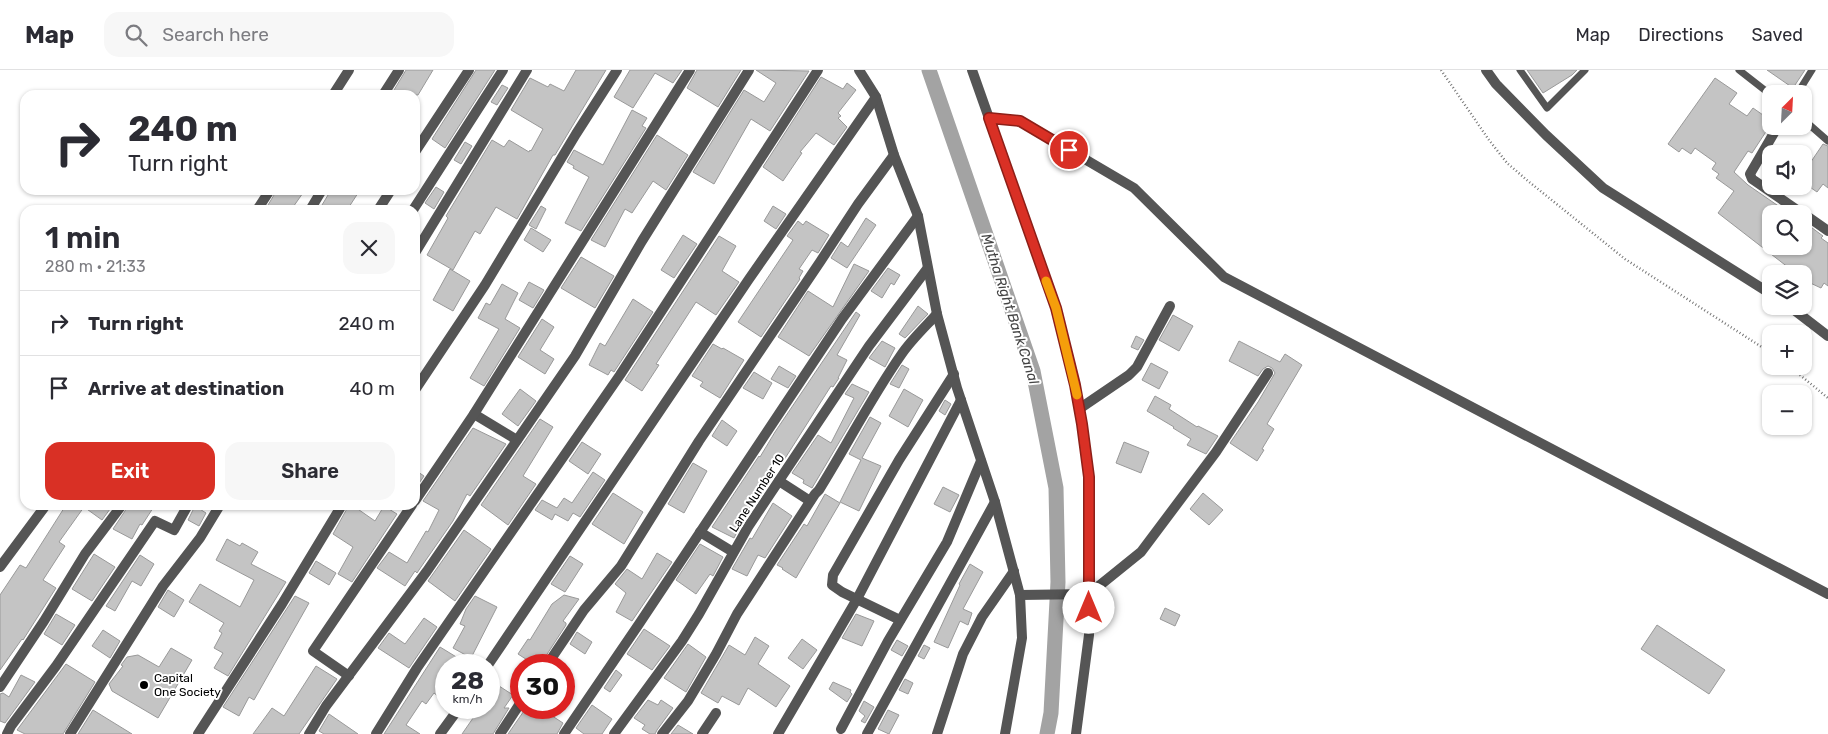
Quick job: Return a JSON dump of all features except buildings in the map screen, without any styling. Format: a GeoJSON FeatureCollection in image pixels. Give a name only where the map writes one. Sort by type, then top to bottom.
{"type":"FeatureCollection","features":[{"type":"Feature","properties":{"kind":"street"},"geometry":{"type":"LineString","coordinates":[[336,90],[349,70]]}},
{"type":"Feature","properties":{"kind":"street"},"geometry":{"type":"LineString","coordinates":[[386,90],[399,70]]}},
{"type":"Feature","properties":{"kind":"street"},"geometry":{"type":"LineString","coordinates":[[420,144],[469,70]]}},
{"type":"Feature","properties":{"kind":"street"},"geometry":{"type":"LineString","coordinates":[[417,205],[503,70]]}},
{"type":"Feature","properties":{"kind":"street"},"geometry":{"type":"LineString","coordinates":[[420,245],[526,70]]}},
{"type":"Feature","properties":{"kind":"street"},"geometry":{"type":"LineString","coordinates":[[420,382],[485,285],[571,142],[617,70]]}},
{"type":"Feature","properties":{"kind":"street"},"geometry":{"type":"LineString","coordinates":[[420,494],[474,414],[690,70]]}},
{"type":"Feature","properties":{"kind":"street"},"geometry":{"type":"LineString","coordinates":[[309,734],[326,706],[427,571],[575,356],[642,242],[748,70]]}},
{"type":"Feature","properties":{"kind":"street"},"geometry":{"type":"LineString","coordinates":[[376,734],[417,668],[620,376],[818,70]]}},
{"type":"Feature","properties":{"kind":"street"},"geometry":{"type":"LineString","coordinates":[[859,70],[876,97],[894,155],[918,216],[937,314],[961,400],[995,502],[1020,595],[1022,638],[1005,734]]}},
{"type":"Feature","properties":{"kind":"street"},"geometry":{"type":"LineString","coordinates":[[972,70],[1056,308],[1080,409],[1089,477],[1089,635],[1076,734]]}},
{"type":"Feature","properties":{"kind":"street"},"geometry":{"type":"LineString","coordinates":[[1486,70],[1496,84],[1546,135],[1603,188],[1762,288]]}},
{"type":"Feature","properties":{"kind":"street"},"geometry":{"type":"LineString","coordinates":[[495,654],[749,279],[876,97]]}},
{"type":"Feature","properties":{"kind":"street"},"geometry":{"type":"LineString","coordinates":[[989,118],[1020,121],[1134,188],[1224,277],[1828,594]]}},
{"type":"Feature","properties":{"kind":"street"},"geometry":{"type":"LineString","coordinates":[[1773,135],[1750,174],[1752,179],[1791,205]]}},
{"type":"Feature","properties":{"kind":"street"},"geometry":{"type":"LineString","coordinates":[[554,654],[584,610],[621,566],[699,441],[858,204],[894,155]]}},
{"type":"Feature","properties":{"kind":"street"},"geometry":{"type":"LineString","coordinates":[[564,734],[842,319],[918,216]]}},
{"type":"Feature","properties":{"kind":"street"},"geometry":{"type":"LineString","coordinates":[[1812,220],[1828,231]]}},
{"type":"Feature","properties":{"kind":"street","name":"Lane Number 10"},"geometry":{"type":"LineString","coordinates":[[614,734],[682,640],[734,552],[780,480],[870,346],[927,269]]}},
{"type":"Feature","properties":{"kind":"street"},"geometry":{"type":"LineString","coordinates":[[1080,409],[1129,375],[1137,367],[1170,306]]}},
{"type":"Feature","properties":{"kind":"street"},"geometry":{"type":"LineString","coordinates":[[662,734],[688,701],[737,614],[841,454],[868,405],[902,353],[937,314]]}},
{"type":"Feature","properties":{"kind":"street"},"geometry":{"type":"LineString","coordinates":[[1801,315],[1828,336]]}},
{"type":"Feature","properties":{"kind":"street"},"geometry":{"type":"LineString","coordinates":[[1020,595],[1089,594],[1141,552],[1216,452],[1268,373]]}},
{"type":"Feature","properties":{"kind":"street"},"geometry":{"type":"LineString","coordinates":[[900,620],[842,592],[832,585],[832,575],[899,460],[954,374]]}},
{"type":"Feature","properties":{"kind":"street"},"geometry":{"type":"LineString","coordinates":[[778,734],[857,599],[961,400]]}},
{"type":"Feature","properties":{"kind":"street"},"geometry":{"type":"LineString","coordinates":[[474,414],[517,440]]}},
{"type":"Feature","properties":{"kind":"street"},"geometry":{"type":"LineString","coordinates":[[841,730],[900,620],[947,542],[981,461]]}},
{"type":"Feature","properties":{"kind":"street"},"geometry":{"type":"LineString","coordinates":[[780,480],[810,501]]}},
{"type":"Feature","properties":{"kind":"street"},"geometry":{"type":"LineString","coordinates":[[867,734],[995,502]]}},
{"type":"Feature","properties":{"kind":"street"},"geometry":{"type":"LineString","coordinates":[[0,567],[42,510]]}},
{"type":"Feature","properties":{"kind":"street"},"geometry":{"type":"LineString","coordinates":[[0,687],[44,621],[85,554],[118,510]]}},
{"type":"Feature","properties":{"kind":"street"},"geometry":{"type":"LineString","coordinates":[[7,734],[155,521],[174,530],[185,510]]}},
{"type":"Feature","properties":{"kind":"street"},"geometry":{"type":"LineString","coordinates":[[70,734],[163,586],[200,538],[217,510]]}},
{"type":"Feature","properties":{"kind":"street"},"geometry":{"type":"LineString","coordinates":[[198,734],[282,604],[339,510]]}},
{"type":"Feature","properties":{"kind":"street"},"geometry":{"type":"LineString","coordinates":[[348,676],[313,651],[409,510]]}},
{"type":"Feature","properties":{"kind":"street"},"geometry":{"type":"LineString","coordinates":[[700,532],[734,552]]}},
{"type":"Feature","properties":{"kind":"street"},"geometry":{"type":"LineString","coordinates":[[937,734],[963,654],[982,617],[1014,571]]}},
{"type":"Feature","properties":{"kind":"street"},"geometry":{"type":"LineString","coordinates":[[702,734],[716,714]]}},
{"type":"Feature","properties":{"kind":"street"},"geometry":{"type":"LineString","coordinates":[[440,734],[451,719]]}},
{"type":"Feature","properties":{"kind":"street"},"geometry":{"type":"LineString","coordinates":[[500,734],[510,719]]}},
{"type":"Feature","properties":{"kind":"lane"},"geometry":{"type":"LineString","coordinates":[[1520,70],[1547,108],[1585,70]]}},
{"type":"Feature","properties":{"kind":"lane"},"geometry":{"type":"LineString","coordinates":[[1739,70],[1762,88]]}},
{"type":"Feature","properties":{"kind":"lane"},"geometry":{"type":"LineString","coordinates":[[1803,85],[1812,70]]}},
{"type":"Feature","properties":{"kind":"lane"},"geometry":{"type":"LineString","coordinates":[[1812,127],[1828,141]]}},
{"type":"Feature","properties":{"kind":"path"},"geometry":{"type":"LineString","coordinates":[[1441,70],[1488,140],[1507,163],[1528,182],[1625,259],[1762,347]]}},
{"type":"Feature","properties":{"kind":"path"},"geometry":{"type":"LineString","coordinates":[[1800,375],[1828,398]]}},
{"type":"Feature","properties":{"kind":"waterway","name":"Mutha Right Bank Canal"},"geometry":{"type":"LineString","coordinates":[[929,70],[1033,371],[1056,488],[1058,582],[1051,713],[1047,734]]}},
{"type":"Feature","properties":{"kind":"slow traffic"},"geometry":{"type":"LineString","coordinates":[[1046,281],[1056,308],[1077,395]]}},
{"type":"Feature","properties":{"kind":"place","name":"Capital One Society"},"geometry":{"type":"Point","coordinates":[144,685]}},
{"type":"Feature","properties":{"kind":"route"},"geometry":{"type":"LineString","coordinates":[[1069,150],[1020,121],[989,118],[1056,308],[1075,385],[1089,477],[1089,608]]}}]}
